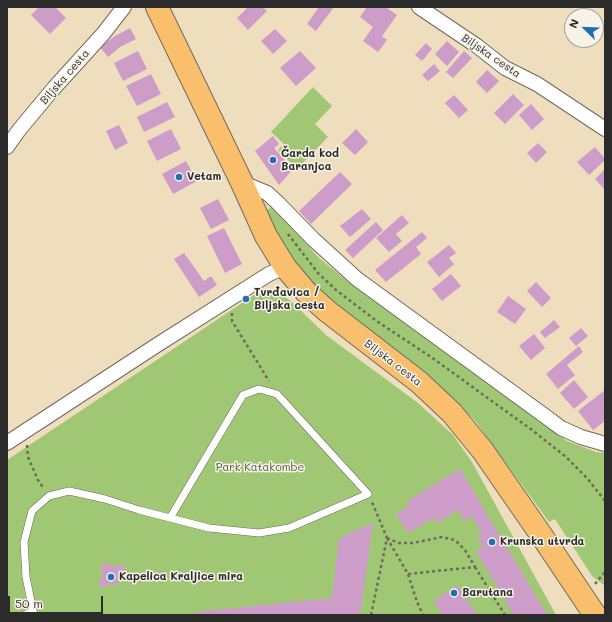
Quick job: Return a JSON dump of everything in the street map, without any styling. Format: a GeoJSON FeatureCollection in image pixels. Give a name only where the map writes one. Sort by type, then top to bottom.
{"type":"FeatureCollection","features":[{"type":"Feature","properties":{"kind":"main road","name":"Biljska cesta"},"geometry":{"type":"LineString","coordinates":[[157,7],[266,236],[285,267],[307,293],[327,311],[419,382],[452,413],[483,451],[595,615]]}},
{"type":"Feature","properties":{"kind":"street","name":"Biljska cesta"},"geometry":{"type":"LineString","coordinates":[[7,147],[34,112],[103,34],[124,7]]}},
{"type":"Feature","properties":{"kind":"street","name":"Biljska cesta"},"geometry":{"type":"LineString","coordinates":[[418,7],[477,46],[505,68],[537,84],[605,129]]}},
{"type":"Feature","properties":{"kind":"street"},"geometry":{"type":"LineString","coordinates":[[243,185],[250,186],[267,193],[313,240],[357,279],[548,419],[561,428],[580,437],[605,444]]}},
{"type":"Feature","properties":{"kind":"street"},"geometry":{"type":"LineString","coordinates":[[7,443],[269,274],[285,267]]}},
{"type":"Feature","properties":{"kind":"lane"},"geometry":{"type":"LineString","coordinates":[[25,615],[34,613],[26,577],[24,542],[32,511],[49,496],[70,492],[105,499],[139,510],[170,518],[209,528],[259,533],[289,528],[368,494],[277,394],[259,389],[244,395],[170,518]]}},
{"type":"Feature","properties":{"kind":"path"},"geometry":{"type":"LineString","coordinates":[[285,230],[318,273],[336,290],[378,322],[431,357],[538,434],[566,457],[587,478],[605,502]]}},
{"type":"Feature","properties":{"kind":"path"},"geometry":{"type":"LineString","coordinates":[[233,297],[232,321],[277,394]]}},
{"type":"Feature","properties":{"kind":"path"},"geometry":{"type":"LineString","coordinates":[[26,430],[28,457],[38,480],[49,496]]}},
{"type":"Feature","properties":{"kind":"path"},"geometry":{"type":"LineString","coordinates":[[368,494],[387,538],[408,574],[423,615]]}},
{"type":"Feature","properties":{"kind":"path"},"geometry":{"type":"LineString","coordinates":[[387,538],[400,543],[413,543],[442,537],[455,540],[465,550],[505,615]]}},
{"type":"Feature","properties":{"kind":"path"},"geometry":{"type":"LineString","coordinates":[[371,615],[387,538]]}},
{"type":"Feature","properties":{"kind":"path"},"geometry":{"type":"LineString","coordinates":[[408,574],[475,567]]}},
{"type":"Feature","properties":{"kind":"green space"},"geometry":{"type":"Polygon","coordinates":[[[313,87],[332,106],[315,124],[328,137],[297,169],[278,150],[284,144],[271,132],[313,87]]]}},
{"type":"Feature","properties":{"kind":"green space"},"geometry":{"type":"Polygon","coordinates":[[[273,207],[319,258],[356,288],[567,441],[596,452],[605,453],[605,586],[592,576],[555,519],[549,522],[476,422],[453,398],[406,360],[335,307],[308,279],[290,254],[269,219],[266,210],[273,207]]]}},
{"type":"Feature","properties":{"kind":"green space","name":"Park Katakombe"},"geometry":{"type":"Polygon","coordinates":[[[279,292],[293,303],[326,335],[418,403],[453,435],[472,462],[556,615],[7,615],[7,460],[254,295],[279,292]]]}},
{"type":"Feature","properties":{"kind":"building"},"geometry":{"type":"Polygon","coordinates":[[[39,7],[55,7],[66,18],[50,34],[31,15],[39,7]]]}},
{"type":"Feature","properties":{"kind":"building"},"geometry":{"type":"Polygon","coordinates":[[[248,7],[263,7],[267,11],[248,30],[237,18],[248,7]]]}},
{"type":"Feature","properties":{"kind":"building"},"geometry":{"type":"Polygon","coordinates":[[[319,7],[334,7],[316,31],[307,24],[319,7]]]}},
{"type":"Feature","properties":{"kind":"building"},"geometry":{"type":"Polygon","coordinates":[[[367,7],[388,7],[387,8],[397,15],[382,36],[387,40],[378,52],[363,41],[373,27],[360,17],[367,7]]]}},
{"type":"Feature","properties":{"kind":"building"},"geometry":{"type":"Polygon","coordinates":[[[130,28],[136,39],[120,47],[108,57],[100,47],[115,36],[130,28]]]}},
{"type":"Feature","properties":{"kind":"building"},"geometry":{"type":"Polygon","coordinates":[[[275,29],[287,41],[273,54],[261,41],[275,29]]]}},
{"type":"Feature","properties":{"kind":"building"},"geometry":{"type":"Polygon","coordinates":[[[447,41],[459,52],[447,66],[435,54],[447,41]]]}},
{"type":"Feature","properties":{"kind":"building"},"geometry":{"type":"Polygon","coordinates":[[[426,43],[432,49],[422,61],[415,55],[426,43]]]}},
{"type":"Feature","properties":{"kind":"building"},"geometry":{"type":"Polygon","coordinates":[[[138,51],[147,69],[123,81],[114,63],[138,51]]]}},
{"type":"Feature","properties":{"kind":"building"},"geometry":{"type":"Polygon","coordinates":[[[300,51],[316,68],[296,86],[280,68],[300,51]]]}},
{"type":"Feature","properties":{"kind":"building"},"geometry":{"type":"Polygon","coordinates":[[[464,51],[472,58],[453,78],[446,72],[464,51]]]}},
{"type":"Feature","properties":{"kind":"building"},"geometry":{"type":"Polygon","coordinates":[[[434,64],[440,71],[428,81],[422,75],[434,64]]]}},
{"type":"Feature","properties":{"kind":"building"},"geometry":{"type":"Polygon","coordinates":[[[487,70],[499,81],[487,93],[476,82],[487,70]]]}},
{"type":"Feature","properties":{"kind":"building"},"geometry":{"type":"Polygon","coordinates":[[[151,74],[161,94],[137,106],[126,86],[151,74]]]}},
{"type":"Feature","properties":{"kind":"building"},"geometry":{"type":"Polygon","coordinates":[[[513,94],[524,105],[505,124],[494,113],[513,94]]]}},
{"type":"Feature","properties":{"kind":"building"},"geometry":{"type":"Polygon","coordinates":[[[454,95],[468,110],[459,118],[445,103],[454,95]]]}},
{"type":"Feature","properties":{"kind":"building"},"geometry":{"type":"Polygon","coordinates":[[[167,102],[175,117],[144,132],[137,117],[167,102]]]}},
{"type":"Feature","properties":{"kind":"building"},"geometry":{"type":"Polygon","coordinates":[[[531,104],[544,119],[532,130],[519,115],[531,104]]]}},
{"type":"Feature","properties":{"kind":"building"},"geometry":{"type":"Polygon","coordinates":[[[119,125],[128,143],[115,150],[106,131],[119,125]]]}},
{"type":"Feature","properties":{"kind":"building"},"geometry":{"type":"Polygon","coordinates":[[[171,129],[181,149],[157,161],[147,141],[171,129]]]}},
{"type":"Feature","properties":{"kind":"building"},"geometry":{"type":"Polygon","coordinates":[[[356,129],[368,142],[355,155],[342,143],[356,129]]]}},
{"type":"Feature","properties":{"kind":"building","name":"Čarda kod Baranjca"},"geometry":{"type":"Polygon","coordinates":[[[273,136],[279,144],[274,148],[293,169],[279,185],[255,151],[273,136]]]}},
{"type":"Feature","properties":{"kind":"building"},"geometry":{"type":"Polygon","coordinates":[[[538,143],[547,152],[536,163],[527,153],[538,143]]]}},
{"type":"Feature","properties":{"kind":"building"},"geometry":{"type":"Polygon","coordinates":[[[595,147],[605,160],[589,175],[577,162],[595,147]]]}},
{"type":"Feature","properties":{"kind":"building","name":"Vetam"},"geometry":{"type":"Polygon","coordinates":[[[186,161],[197,181],[173,194],[162,174],[186,161]]]}},
{"type":"Feature","properties":{"kind":"building"},"geometry":{"type":"Polygon","coordinates":[[[605,169],[605,190],[595,179],[605,169]]]}},
{"type":"Feature","properties":{"kind":"building"},"geometry":{"type":"Polygon","coordinates":[[[340,172],[352,184],[311,224],[299,211],[340,172]]]}},
{"type":"Feature","properties":{"kind":"building"},"geometry":{"type":"Polygon","coordinates":[[[218,199],[229,220],[211,229],[200,208],[218,199]]]}},
{"type":"Feature","properties":{"kind":"building"},"geometry":{"type":"Polygon","coordinates":[[[362,209],[371,219],[350,237],[340,226],[362,209]]]}},
{"type":"Feature","properties":{"kind":"building"},"geometry":{"type":"Polygon","coordinates":[[[402,215],[409,223],[396,234],[402,241],[389,252],[376,238],[402,215]]]}},
{"type":"Feature","properties":{"kind":"building"},"geometry":{"type":"Polygon","coordinates":[[[376,222],[383,230],[353,258],[345,250],[376,222]]]}},
{"type":"Feature","properties":{"kind":"building"},"geometry":{"type":"Polygon","coordinates":[[[224,228],[242,264],[225,273],[207,236],[224,228]]]}},
{"type":"Feature","properties":{"kind":"building"},"geometry":{"type":"Polygon","coordinates":[[[422,232],[427,238],[416,247],[421,254],[386,282],[375,270],[422,232]]]}},
{"type":"Feature","properties":{"kind":"building"},"geometry":{"type":"Polygon","coordinates":[[[449,245],[456,253],[449,258],[454,264],[439,277],[427,262],[449,245]]]}},
{"type":"Feature","properties":{"kind":"building"},"geometry":{"type":"Polygon","coordinates":[[[184,253],[204,281],[211,276],[217,285],[199,297],[174,259],[184,253]]]}},
{"type":"Feature","properties":{"kind":"building"},"geometry":{"type":"Polygon","coordinates":[[[451,274],[461,286],[442,301],[432,289],[451,274]]]}},
{"type":"Feature","properties":{"kind":"building"},"geometry":{"type":"Polygon","coordinates":[[[536,282],[551,298],[542,307],[527,291],[536,282]]]}},
{"type":"Feature","properties":{"kind":"building"},"geometry":{"type":"Polygon","coordinates":[[[508,296],[526,309],[515,324],[497,312],[508,296]]]}},
{"type":"Feature","properties":{"kind":"building"},"geometry":{"type":"Polygon","coordinates":[[[554,320],[560,327],[545,338],[540,332],[554,320]]]}},
{"type":"Feature","properties":{"kind":"building"},"geometry":{"type":"Polygon","coordinates":[[[581,328],[588,336],[576,346],[569,338],[581,328]]]}},
{"type":"Feature","properties":{"kind":"building"},"geometry":{"type":"Polygon","coordinates":[[[534,334],[545,348],[531,360],[519,346],[534,334]]]}},
{"type":"Feature","properties":{"kind":"building"},"geometry":{"type":"Polygon","coordinates":[[[579,346],[583,352],[567,365],[575,375],[558,389],[546,374],[579,346]]]}},
{"type":"Feature","properties":{"kind":"building"},"geometry":{"type":"Polygon","coordinates":[[[574,380],[588,397],[574,409],[560,393],[574,380]]]}},
{"type":"Feature","properties":{"kind":"building"},"geometry":{"type":"Polygon","coordinates":[[[605,390],[605,402],[603,403],[605,405],[605,421],[593,430],[578,411],[605,390]]]}},
{"type":"Feature","properties":{"kind":"building","name":"Krunska utvrda"},"geometry":{"type":"Polygon","coordinates":[[[460,469],[547,615],[514,615],[476,551],[483,546],[477,537],[482,534],[472,516],[464,521],[458,510],[437,523],[434,518],[408,533],[396,514],[410,505],[407,501],[460,469]]]}},
{"type":"Feature","properties":{"kind":"building"},"geometry":{"type":"Polygon","coordinates":[[[373,523],[360,615],[196,615],[195,612],[332,598],[339,538],[373,523]]]}},
{"type":"Feature","properties":{"kind":"building","name":"Kapelica Kraljice mira"},"geometry":{"type":"Polygon","coordinates":[[[107,562],[112,567],[118,565],[126,566],[118,584],[99,587],[103,574],[100,567],[107,562]]]}},
{"type":"Feature","properties":{"kind":"building","name":"Barutana"},"geometry":{"type":"Polygon","coordinates":[[[457,585],[477,615],[443,615],[434,601],[457,585]]]}},
{"type":"Feature","properties":{"kind":"place","name":"Čarda kod Baranjca"},"geometry":{"type":"Point","coordinates":[273,160]}},
{"type":"Feature","properties":{"kind":"place","name":"Vetam"},"geometry":{"type":"Point","coordinates":[179,177]}},
{"type":"Feature","properties":{"kind":"place","name":"Tvrđavica / Biljska cesta"},"geometry":{"type":"Point","coordinates":[246,299]}},
{"type":"Feature","properties":{"kind":"place","name":"Krunska utvrda"},"geometry":{"type":"Point","coordinates":[492,542]}},
{"type":"Feature","properties":{"kind":"place","name":"Kapelica Kraljice mira"},"geometry":{"type":"Point","coordinates":[111,577]}},
{"type":"Feature","properties":{"kind":"place","name":"Barutana"},"geometry":{"type":"Point","coordinates":[454,593]}}]}
